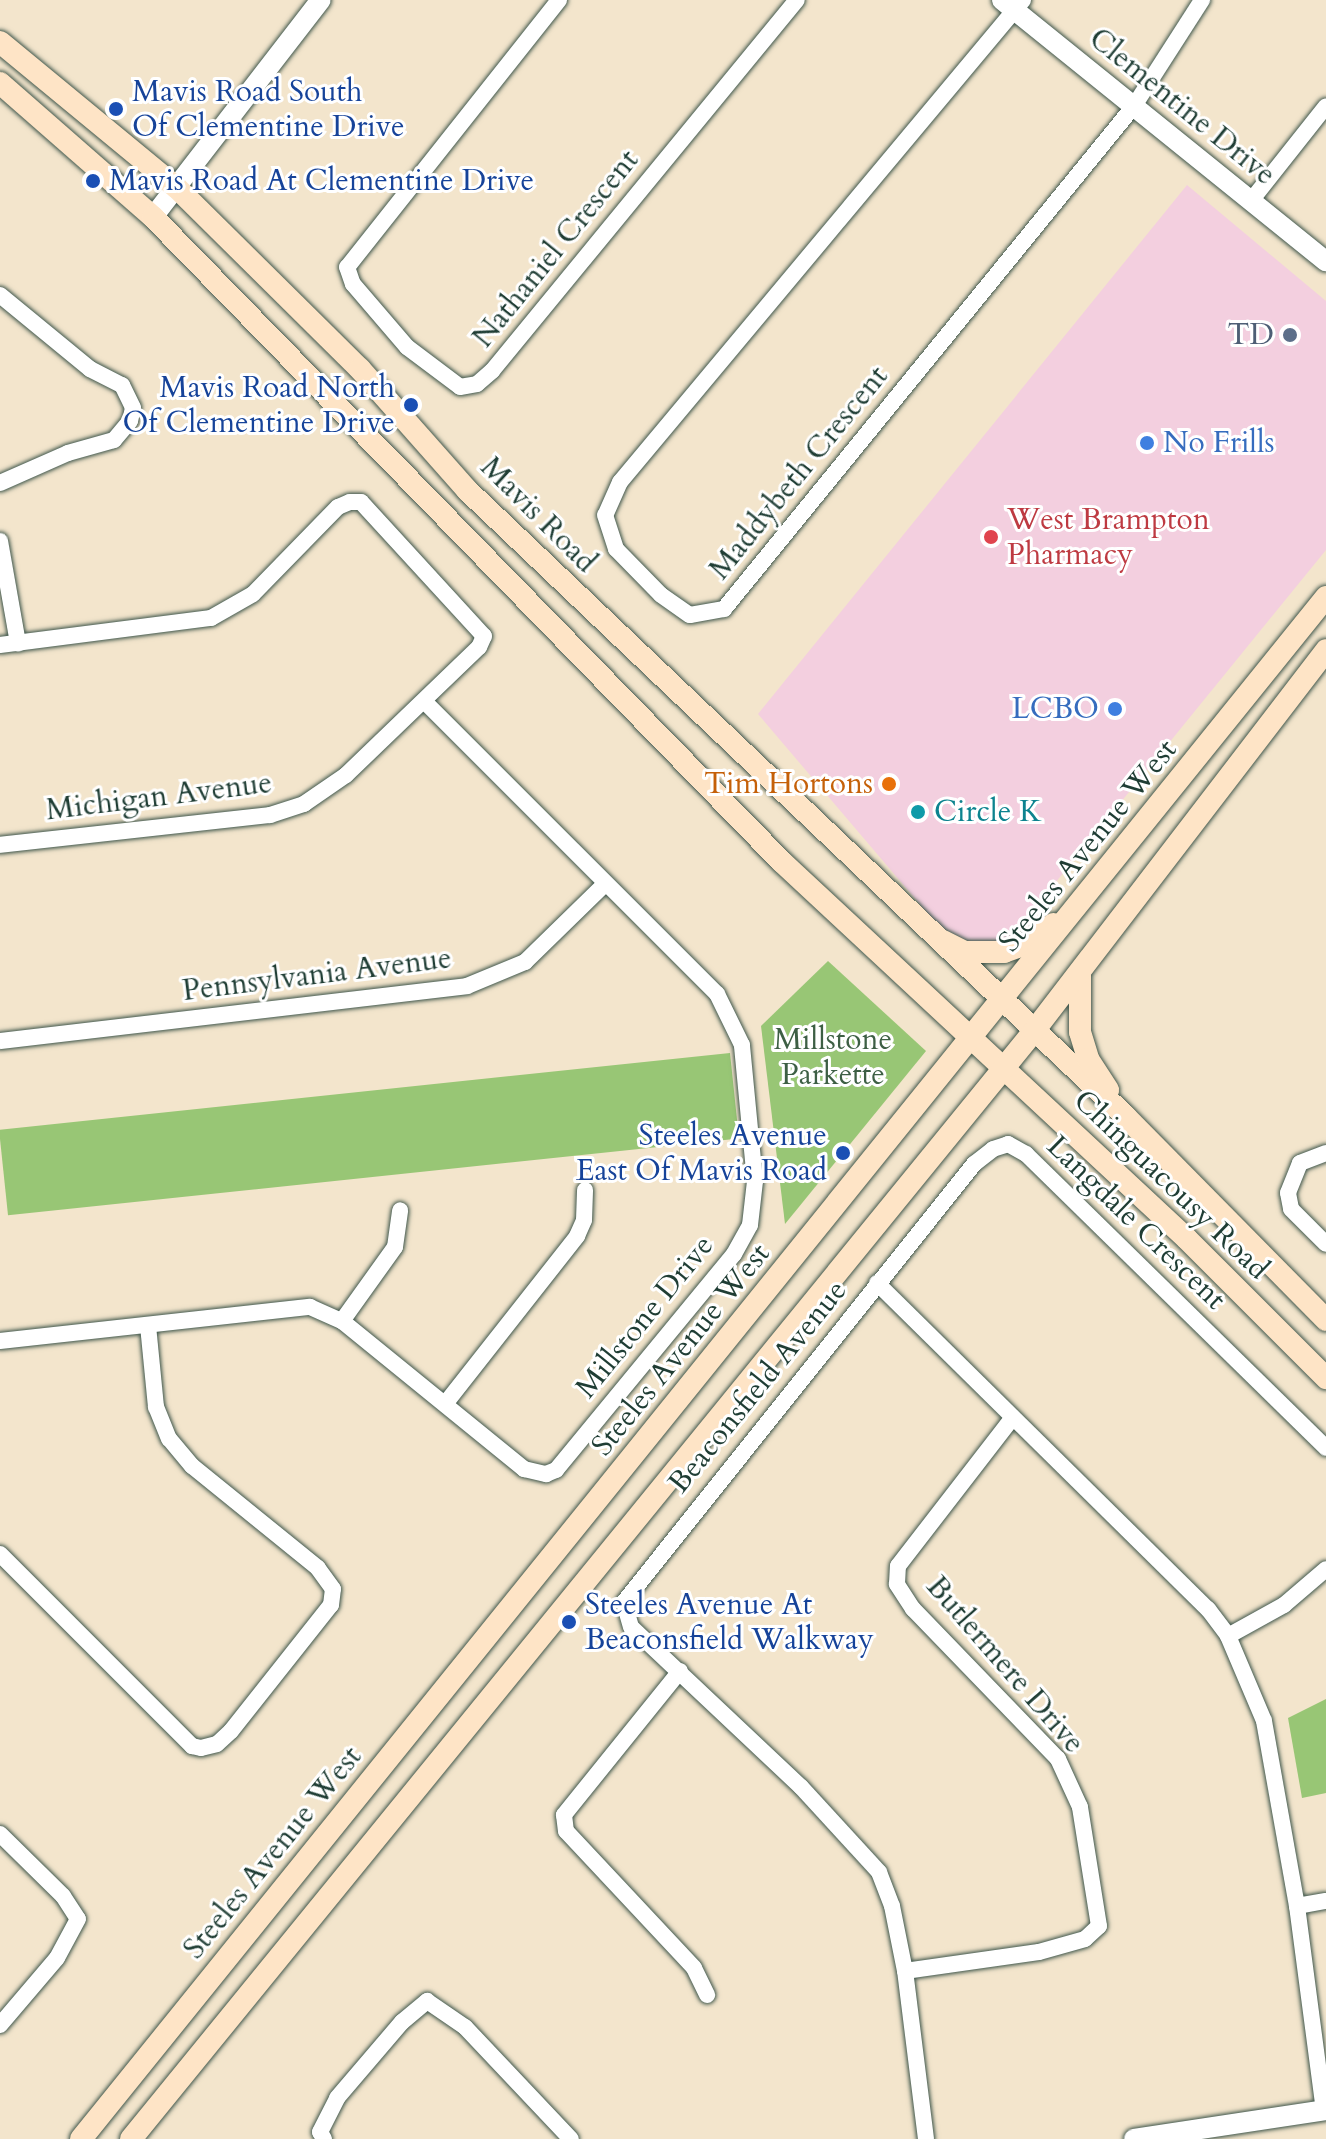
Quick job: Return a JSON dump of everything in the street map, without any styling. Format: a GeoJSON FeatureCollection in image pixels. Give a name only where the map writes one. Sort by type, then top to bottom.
{"type":"FeatureCollection","features":[{"type":"Feature","properties":{"kind":"main road","name":"Mavis Road"},"geometry":{"type":"LineString","coordinates":[[0,42],[177,188],[360,369],[467,490],[927,933],[1034,1031]]}},
{"type":"Feature","properties":{"kind":"main road"},"geometry":{"type":"LineString","coordinates":[[0,83],[153,217],[782,862],[973,1038]]}},
{"type":"Feature","properties":{"kind":"main road"},"geometry":{"type":"LineString","coordinates":[[441,514],[467,490]]}},
{"type":"Feature","properties":{"kind":"main road","name":"Steeles Avenue West"},"geometry":{"type":"LineString","coordinates":[[81,2139],[1326,597]]}},
{"type":"Feature","properties":{"kind":"main road"},"geometry":{"type":"LineString","coordinates":[[131,2139],[1034,1031],[1326,650]]}},
{"type":"Feature","properties":{"kind":"main road"},"geometry":{"type":"LineString","coordinates":[[927,933],[965,952],[1004,952],[1026,944],[1080,904]]}},
{"type":"Feature","properties":{"kind":"main road"},"geometry":{"type":"LineString","coordinates":[[1080,972],[1078,1020],[1088,1059],[1126,1117]]}},
{"type":"Feature","properties":{"kind":"main road","name":"Chinguacousy Road"},"geometry":{"type":"LineString","coordinates":[[1034,1031],[1126,1117],[1326,1320]]}},
{"type":"Feature","properties":{"kind":"main road","name":"Chinguacousy Road"},"geometry":{"type":"LineString","coordinates":[[973,1038],[1326,1378]]}},
{"type":"Feature","properties":{"kind":"street"},"geometry":{"type":"LineString","coordinates":[[153,217],[321,0]]}},
{"type":"Feature","properties":{"kind":"street","name":"Nathaniel Crescent"},"geometry":{"type":"LineString","coordinates":[[559,0],[347,267],[353,284],[407,347],[460,387],[477,384],[492,371],[797,0]]}},
{"type":"Feature","properties":{"kind":"street","name":"Maddybeth Crescent"},"geometry":{"type":"LineString","coordinates":[[1014,3],[620,482],[605,515],[606,527],[616,549],[661,595],[690,615],[724,609],[1134,106],[1202,0]]}},
{"type":"Feature","properties":{"kind":"street","name":"Clementine Drive"},"geometry":{"type":"LineString","coordinates":[[1014,3],[1250,202],[1326,261]]}},
{"type":"Feature","properties":{"kind":"street"},"geometry":{"type":"LineString","coordinates":[[1250,202],[1326,106]]}},
{"type":"Feature","properties":{"kind":"street"},"geometry":{"type":"LineString","coordinates":[[0,295],[90,369],[122,385],[133,408],[130,421],[114,440],[68,453],[0,483]]}},
{"type":"Feature","properties":{"kind":"street","name":"Michigan Avenue"},"geometry":{"type":"LineString","coordinates":[[0,645],[211,618],[253,594],[338,507],[361,502],[484,636],[479,647],[346,775],[304,804],[279,813],[0,845]]}},
{"type":"Feature","properties":{"kind":"street"},"geometry":{"type":"LineString","coordinates":[[0,541],[18,643]]}},
{"type":"Feature","properties":{"kind":"street","name":"Millstone Drive"},"geometry":{"type":"LineString","coordinates":[[0,1341],[310,1307],[342,1321],[531,1474],[556,1470],[734,1254],[750,1225],[755,1181],[742,1045],[717,994],[424,701]]}},
{"type":"Feature","properties":{"kind":"street","name":"Pennsylvania Avenue"},"geometry":{"type":"LineString","coordinates":[[0,1041],[467,986],[525,962],[605,884]]}},
{"type":"Feature","properties":{"kind":"street","name":"Langdale Crescent"},"geometry":{"type":"LineString","coordinates":[[877,1283],[974,1164],[993,1149],[1008,1144],[1026,1154],[1326,1448]]}},
{"type":"Feature","properties":{"kind":"street"},"geometry":{"type":"LineString","coordinates":[[1326,1153],[1300,1163],[1288,1193],[1291,1209],[1326,1244]]}},
{"type":"Feature","properties":{"kind":"street"},"geometry":{"type":"LineString","coordinates":[[445,1404],[577,1236],[584,1220],[585,1190]]}},
{"type":"Feature","properties":{"kind":"street"},"geometry":{"type":"LineString","coordinates":[[342,1321],[395,1247],[400,1210]]}},
{"type":"Feature","properties":{"kind":"street","name":"Beaconsfield Avenue"},"geometry":{"type":"LineString","coordinates":[[926,2139],[905,1971],[892,1906],[879,1872],[801,1787],[631,1627],[624,1602],[877,1283],[1011,1420],[1208,1609],[1228,1636],[1264,1721],[1297,1906],[1325,2111]]}},
{"type":"Feature","properties":{"kind":"street"},"geometry":{"type":"LineString","coordinates":[[0,1554],[192,1746],[201,1748],[217,1744],[231,1731],[331,1605],[333,1589],[324,1575],[192,1466],[169,1439],[156,1407],[148,1325]]}},
{"type":"Feature","properties":{"kind":"street","name":"Butlermere Drive"},"geometry":{"type":"LineString","coordinates":[[905,1971],[1039,1952],[1085,1939],[1099,1926],[1080,1807],[1058,1759],[913,1609],[897,1584],[898,1566],[1011,1420]]}},
{"type":"Feature","properties":{"kind":"street"},"geometry":{"type":"LineString","coordinates":[[1228,1636],[1284,1605],[1326,1569]]}},
{"type":"Feature","properties":{"kind":"street"},"geometry":{"type":"LineString","coordinates":[[680,1671],[564,1815],[566,1831],[694,1968],[707,1995]]}},
{"type":"Feature","properties":{"kind":"street"},"geometry":{"type":"LineString","coordinates":[[0,1834],[63,1896],[78,1919],[57,1958],[0,2025]]}},
{"type":"Feature","properties":{"kind":"street"},"geometry":{"type":"LineString","coordinates":[[1297,1906],[1326,1901]]}},
{"type":"Feature","properties":{"kind":"street"},"geometry":{"type":"LineString","coordinates":[[324,2139],[320,2132],[337,2098],[402,2022],[427,2001],[465,2027],[571,2139]]}},
{"type":"Feature","properties":{"kind":"street"},"geometry":{"type":"LineString","coordinates":[[1134,2139],[1325,2111]]}},
{"type":"Feature","properties":{"kind":"shaded area"},"geometry":{"type":"Polygon","coordinates":[[[1187,185],[1326,301],[1326,550],[994,958],[963,955],[758,714],[1187,185]]]}},
{"type":"Feature","properties":{"kind":"green space","name":"Millstone Parkette"},"geometry":{"type":"Polygon","coordinates":[[[828,961],[926,1051],[785,1224],[761,1026],[828,961]]]}},
{"type":"Feature","properties":{"kind":"green space"},"geometry":{"type":"Polygon","coordinates":[[[730,1053],[739,1139],[8,1215],[0,1130],[730,1053]]]}},
{"type":"Feature","properties":{"kind":"green space"},"geometry":{"type":"Polygon","coordinates":[[[1326,1699],[1326,1793],[1302,1798],[1288,1718],[1326,1699]]]}},
{"type":"Feature","properties":{"kind":"place","name":"Mavis Road South Of Clementine Drive"},"geometry":{"type":"Point","coordinates":[116,109]}},
{"type":"Feature","properties":{"kind":"place","name":"Mavis Road At Clementine Drive"},"geometry":{"type":"Point","coordinates":[93,181]}},
{"type":"Feature","properties":{"kind":"place","name":"TD"},"geometry":{"type":"Point","coordinates":[1290,335]}},
{"type":"Feature","properties":{"kind":"place","name":"Mavis Road North Of Clementine Drive"},"geometry":{"type":"Point","coordinates":[411,405]}},
{"type":"Feature","properties":{"kind":"place","name":"No Frills"},"geometry":{"type":"Point","coordinates":[1147,443]}},
{"type":"Feature","properties":{"kind":"place","name":"West Brampton Pharmacy"},"geometry":{"type":"Point","coordinates":[991,537]}},
{"type":"Feature","properties":{"kind":"place","name":"LCBO"},"geometry":{"type":"Point","coordinates":[1115,709]}},
{"type":"Feature","properties":{"kind":"place","name":"Tim Hortons"},"geometry":{"type":"Point","coordinates":[889,784]}},
{"type":"Feature","properties":{"kind":"place","name":"Circle K"},"geometry":{"type":"Point","coordinates":[918,812]}},
{"type":"Feature","properties":{"kind":"place","name":"Steeles Avenue East Of Mavis Road"},"geometry":{"type":"Point","coordinates":[843,1153]}},
{"type":"Feature","properties":{"kind":"place","name":"Steeles Avenue At Beaconsfield Walkway"},"geometry":{"type":"Point","coordinates":[569,1622]}}]}
